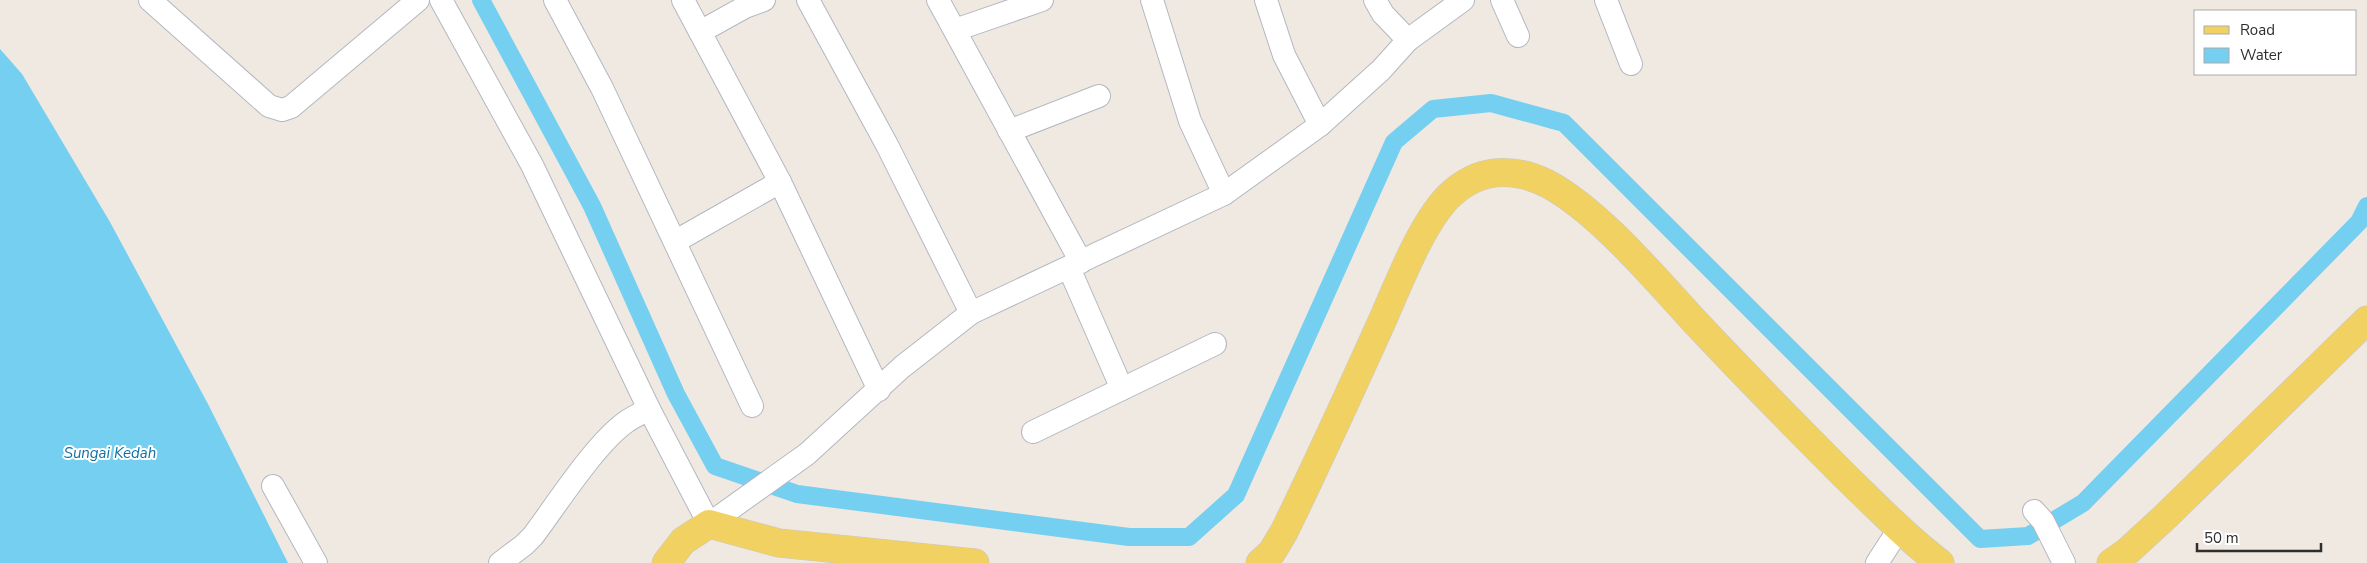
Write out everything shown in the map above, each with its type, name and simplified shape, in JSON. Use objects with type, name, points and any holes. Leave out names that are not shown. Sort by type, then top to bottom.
[{"type":"main road","points":[[1260,563],[1272,552],[1285,530],[1398,285],[1436,214],[1448,198],[1460,187],[1486,173],[1496,172],[1522,175],[1549,185],[1601,224],[1646,268],[1763,395],[1899,528],[1940,563]]},
{"type":"main road","points":[[2111,563],[2128,551],[2167,514],[2367,320]]},
{"type":"main road","points":[[666,563],[683,541],[717,518],[779,543],[893,559],[975,563]]},
{"type":"street","points":[[150,0],[269,106],[282,110],[291,107],[418,0]]},
{"type":"street","points":[[441,0],[532,165],[649,409],[717,518],[807,454],[902,368],[971,313],[1005,295],[1075,265],[1224,194],[1320,125],[1381,70],[1408,40],[1463,0]]},
{"type":"street","points":[[555,0],[602,88],[676,241],[752,406]]},
{"type":"street","points":[[683,0],[780,182],[879,390]]},
{"type":"street","points":[[700,32],[745,7],[764,0]]},
{"type":"street","points":[[808,0],[887,144],[971,313]]},
{"type":"street","points":[[938,0],[1009,131],[1075,265],[1122,389]]},
{"type":"street","points":[[954,30],[1042,0]]},
{"type":"street","points":[[1152,0],[1190,121],[1224,194]]},
{"type":"street","points":[[1266,0],[1284,55],[1320,125]]},
{"type":"street","points":[[1375,0],[1383,14],[1408,40]]},
{"type":"street","points":[[1502,0],[1518,36]]},
{"type":"street","points":[[1606,0],[1631,64]]},
{"type":"street","points":[[1009,131],[1099,96]]},
{"type":"street","points":[[676,241],[780,182]]},
{"type":"street","points":[[1033,432],[1215,344]]},
{"type":"street","points":[[500,563],[533,536],[583,469],[614,432],[649,409]]},
{"type":"street","points":[[273,486],[316,563]]},
{"type":"street","points":[[2043,524],[2064,563]]},
{"type":"street","points":[[1877,563],[1899,528]]},
{"type":"water","name":"Sungai Kedah","points":[[0,49],[22,74],[110,222],[208,404],[288,563],[0,563]]},
{"type":"waterway","points":[[481,0],[592,206],[676,394],[715,466],[797,494],[1129,537],[1189,537],[1236,495],[1394,142],[1433,109],[1491,103],[1564,123],[1980,539],[2028,536],[2083,503],[2359,222],[2367,206]]}]
